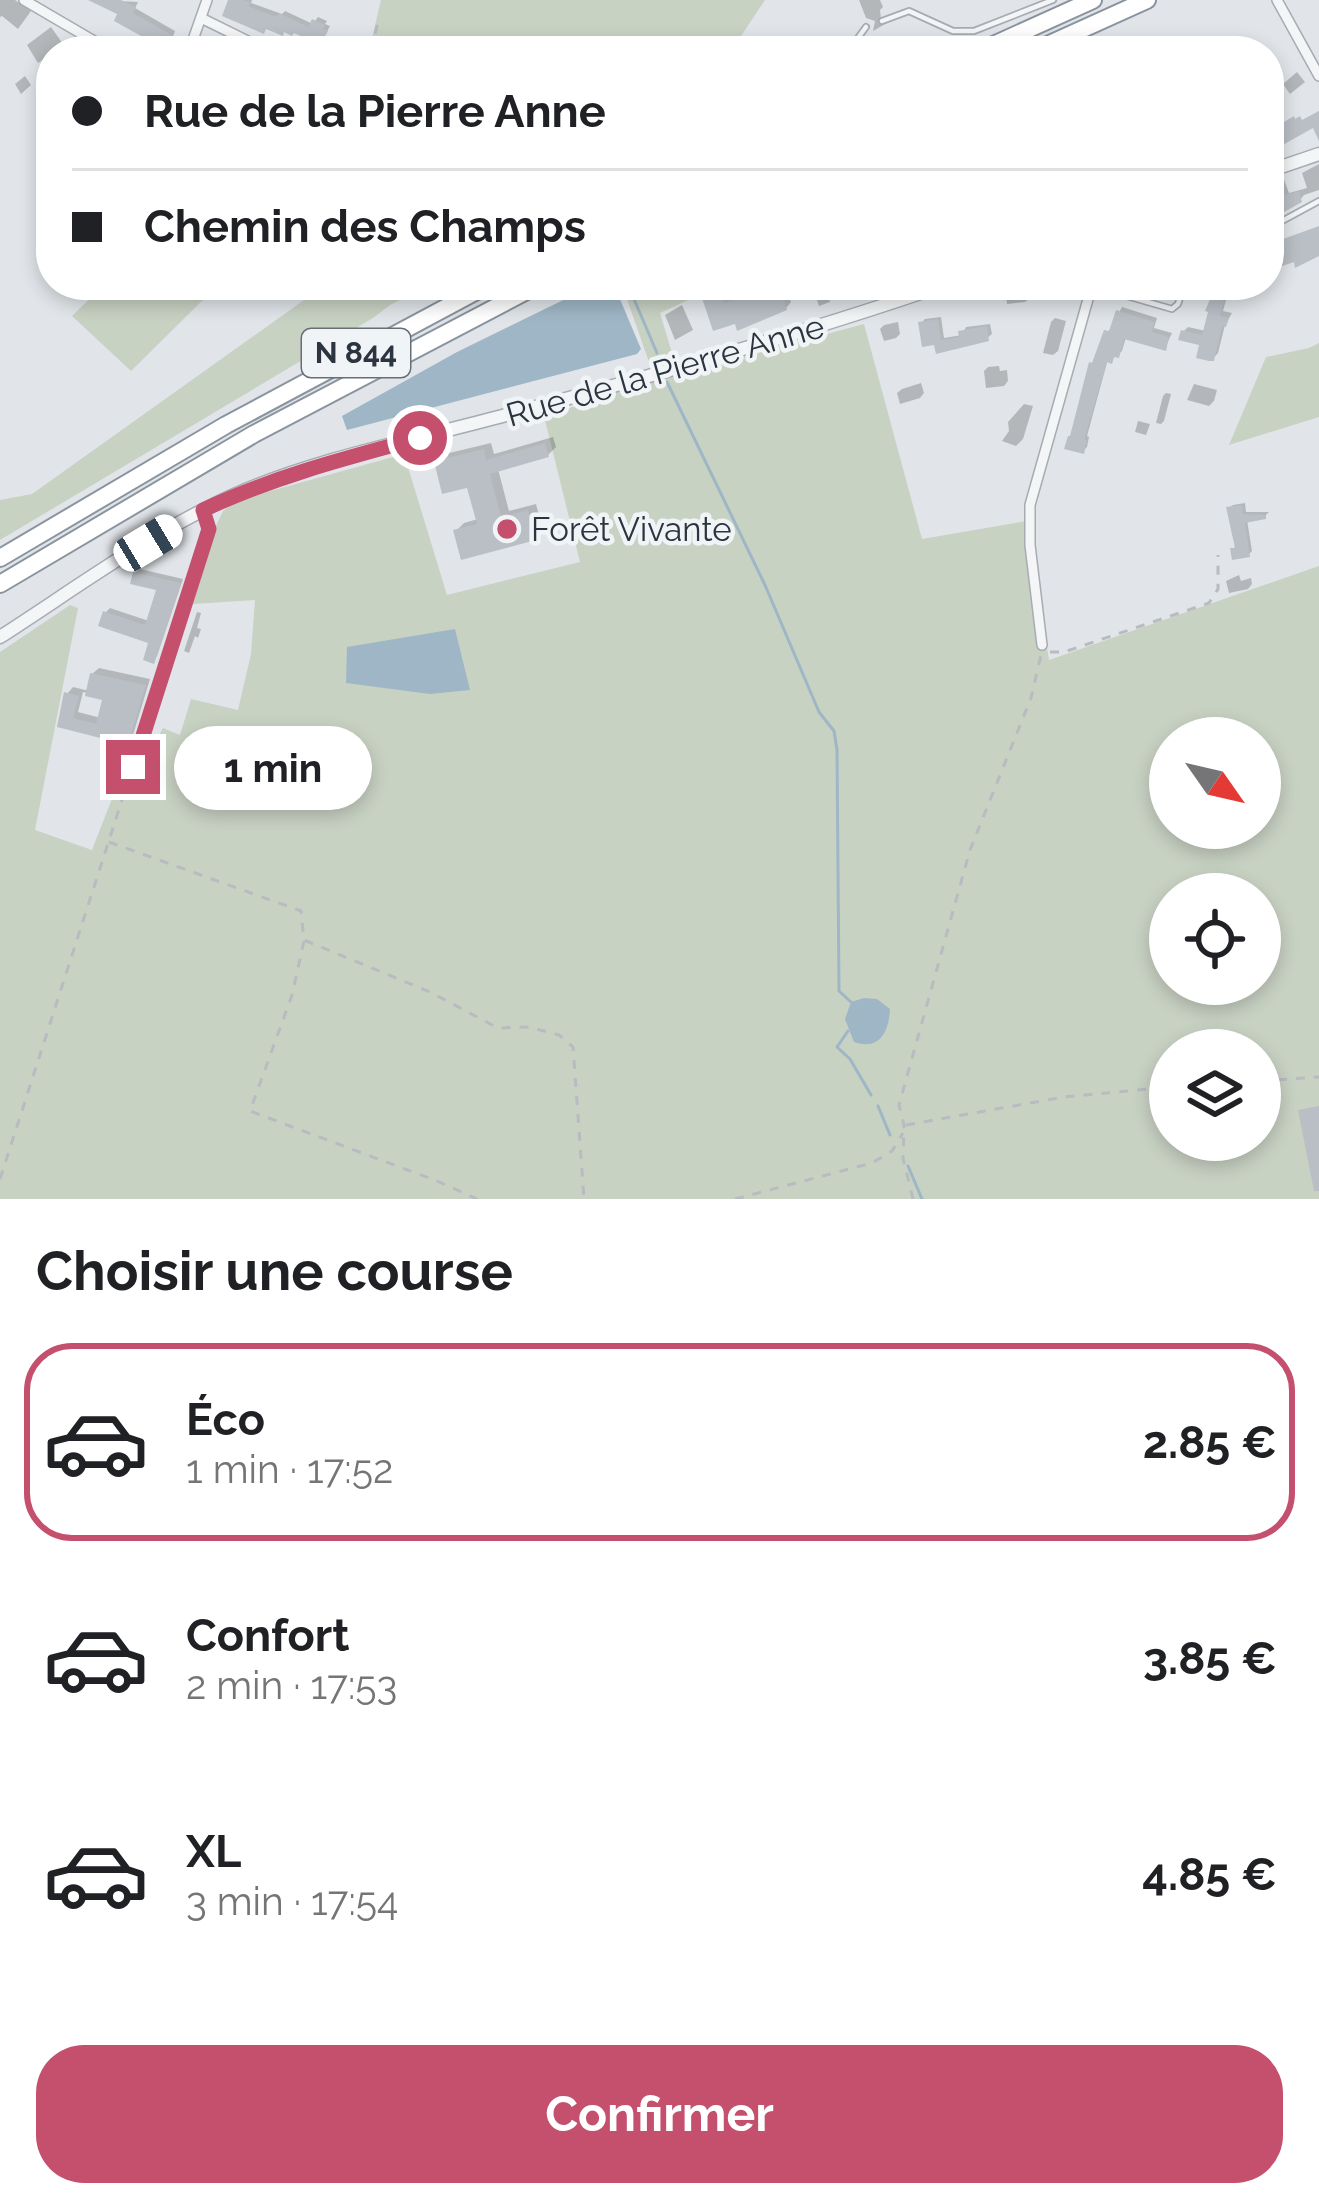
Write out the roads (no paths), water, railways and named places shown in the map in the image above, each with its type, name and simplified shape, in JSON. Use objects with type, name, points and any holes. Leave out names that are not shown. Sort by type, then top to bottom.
[{"type":"highway","points":[[1013,36],[1093,0]]},
{"type":"highway","points":[[1068,36],[1148,0]]},
{"type":"highway","name":"N 844","points":[[0,558],[258,407],[460,300]]},
{"type":"highway","name":"N 844","points":[[0,584],[238,443],[510,300]]},
{"type":"street","points":[[24,0],[85,36]]},
{"type":"street","points":[[194,36],[207,0]]},
{"type":"street","points":[[1277,0],[1319,76]]},
{"type":"street","points":[[200,18],[237,36]]},
{"type":"street","points":[[1284,166],[1319,154]]},
{"type":"street","name":"Rue de la Pierre Anne","points":[[0,637],[203,510],[257,486],[682,368],[900,300]]},
{"type":"street","points":[[1042,645],[1030,506],[1088,300]]},
{"type":"street","points":[[133,767],[209,529],[203,510]]},
{"type":"lane","points":[[882,21],[909,11],[953,31],[974,31],[1053,0]]},
{"type":"lane","points":[[859,36],[866,27]]},
{"type":"lane","points":[[1284,220],[1319,201]]},
{"type":"lane","points":[[1142,300],[1172,309],[1179,300]]},
{"type":"water","points":[[563,300],[620,300],[641,349],[637,354],[347,430],[342,416]]},
{"type":"water","points":[[455,629],[470,690],[430,694],[346,683],[347,647]]},
{"type":"water","points":[[877,999],[890,1009],[885,1031],[870,1044],[854,1042],[845,1019],[851,1002]]},
{"type":"waterway","points":[[634,300],[657,353]]},
{"type":"waterway","points":[[667,382],[765,585],[819,712],[834,731],[839,991],[851,1002]]},
{"type":"waterway","points":[[848,1031],[837,1047],[850,1059],[871,1095]]},
{"type":"waterway","points":[[878,1106],[890,1135]]},
{"type":"waterway","points":[[908,1166],[922,1199]]},
{"type":"place","name":"Forêt Vivante","points":[[507,529]]}]
